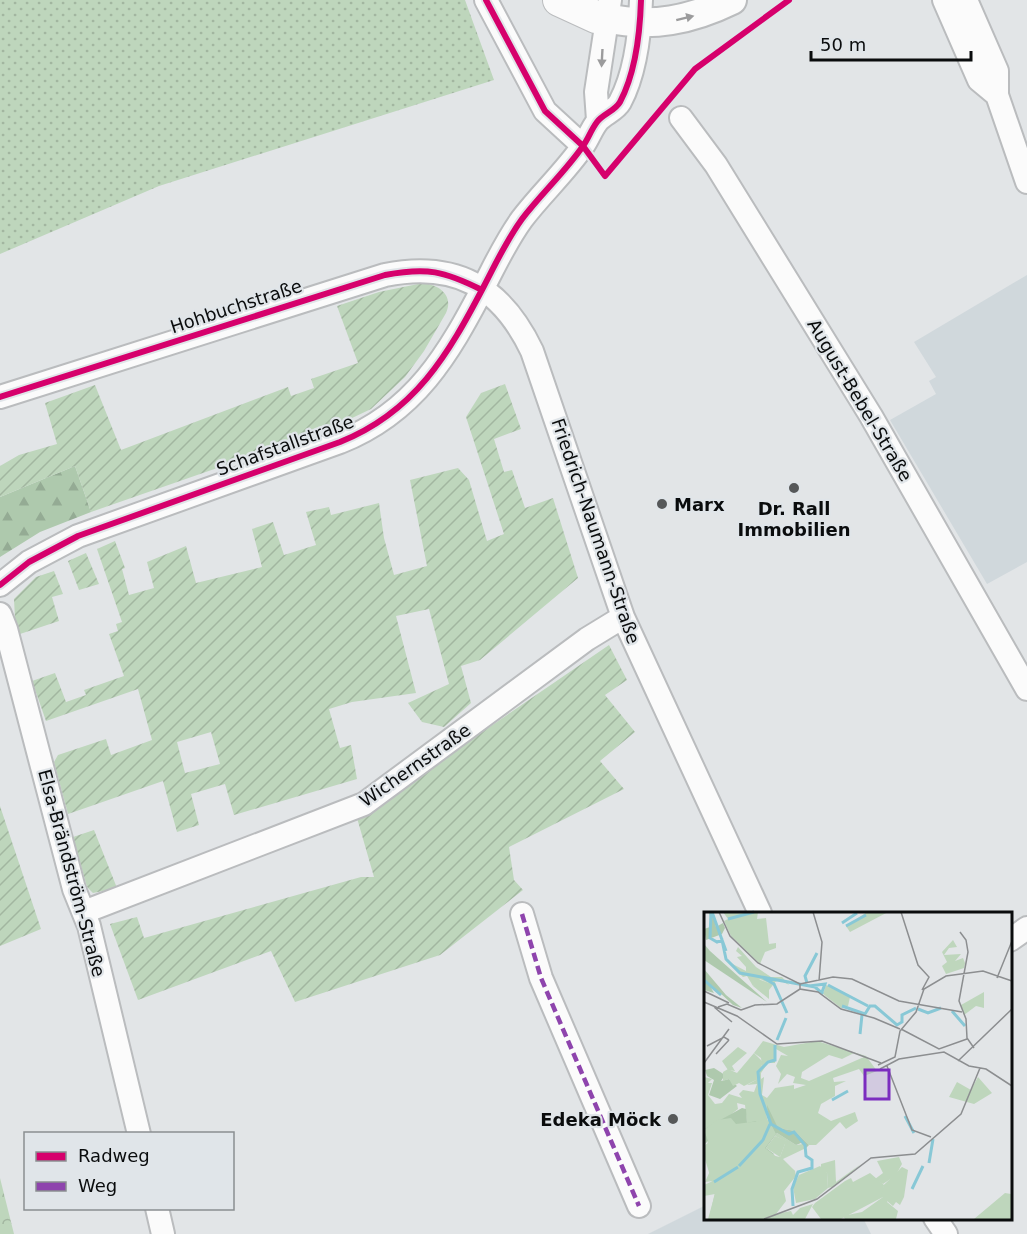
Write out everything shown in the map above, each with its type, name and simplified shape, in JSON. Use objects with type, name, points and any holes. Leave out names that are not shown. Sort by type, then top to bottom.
[{"type":"highway","points":[[559,0],[583,12],[608,9]]},
{"type":"main road","points":[[608,9],[640,11],[669,22],[686,18],[732,0]]},
{"type":"street","points":[[486,0],[545,111],[583,146]]},
{"type":"street","points":[[944,0],[979,80],[997,95]]},
{"type":"street","points":[[966,0],[997,71],[997,95],[1027,182]]},
{"type":"street","points":[[598,120],[595,102],[608,9]]},
{"type":"street","name":"Schafstallstraße","points":[[0,585],[29,562],[78,536],[325,448],[371,428],[397,411],[429,378],[482,290],[511,235],[583,146],[598,120],[619,103],[632,70],[640,11]]},
{"type":"street","name":"August-Bebel-Straße","points":[[681,118],[716,165],[871,416],[1027,689]]},
{"type":"street","name":"Hohbuchstraße","points":[[0,397],[385,275],[406,271],[435,270],[482,290]]},
{"type":"street","name":"Friedrich-Naumann-Straße","points":[[482,290],[514,317],[532,351],[623,616],[760,912]]},
{"type":"street","name":"Elsa-Brändström-Straße","points":[[0,614],[12,649],[74,889],[84,912],[139,1132]]},
{"type":"street","name":"Wichernstraße","points":[[84,912],[364,804],[587,639],[623,616]]},
{"type":"street","points":[[522,914],[541,978],[639,1206]]},
{"type":"street","points":[[1012,939],[1027,928]]},
{"type":"street","points":[[157,1210],[163,1234]]},
{"type":"street","points":[[936,1219],[946,1234]]},
{"type":"shaded area","points":[[1027,275],[1027,562],[987,584],[890,420],[936,394],[929,381],[936,377],[914,342]]},
{"type":"shaded area","points":[[704,1206],[704,1219],[864,1219],[871,1234],[648,1234]]},
{"type":"green space","points":[[0,0],[465,0],[494,80],[159,186],[0,254]]},
{"type":"green space","points":[[423,283],[444,292],[448,301],[446,313],[424,351],[405,377],[371,409],[329,429],[91,512],[75,466],[0,497],[0,466],[19,455],[57,444],[45,403],[95,385],[121,450],[288,387],[291,396],[314,388],[311,379],[358,363],[337,306],[379,292]]},
{"type":"green space","points":[[505,384],[521,429],[494,439],[504,472],[512,470],[525,508],[553,498],[578,578],[480,660],[461,666],[471,703],[444,727],[422,722],[408,703],[449,684],[429,609],[396,616],[416,693],[352,702],[329,709],[340,748],[351,745],[357,779],[234,815],[225,784],[191,794],[199,825],[177,832],[163,781],[68,814],[54,762],[58,755],[106,739],[111,755],[152,740],[138,689],[46,721],[32,681],[55,673],[66,702],[86,695],[84,690],[124,676],[109,634],[118,631],[116,624],[122,622],[97,549],[115,541],[125,568],[122,569],[129,595],[154,588],[147,562],[186,546],[196,583],[262,567],[252,529],[273,522],[284,555],[316,545],[306,512],[329,507],[331,515],[379,503],[384,538],[394,575],[427,566],[410,480],[458,468],[469,480],[487,541],[504,534],[466,417],[481,393]],"holes":[[[211,732],[220,764],[185,773],[177,742]]]},
{"type":"green space","points":[[75,466],[91,512],[40,532],[0,557],[0,497]]},
{"type":"green space","points":[[86,553],[99,584],[79,590],[68,561]]},
{"type":"green space","points":[[54,571],[63,594],[52,597],[59,621],[20,634],[15,619],[14,599],[36,577]]},
{"type":"green space","points":[[609,645],[627,680],[605,695],[635,732],[600,761],[624,789],[509,847],[514,880],[523,890],[440,955],[295,1002],[271,951],[138,1000],[110,924],[137,917],[144,938],[361,877],[374,877],[357,818]]},
{"type":"green space","points":[[0,806],[41,929],[0,946]]},
{"type":"green space","points":[[94,830],[117,888],[93,893],[87,887],[73,837]]},
{"type":"green space","points":[[0,1178],[14,1234],[0,1234]]},
{"type":"marked path","points":[[522,914],[541,978],[639,1206]]},
{"type":"cycle path","points":[[486,0],[545,111],[583,146],[605,176],[695,69],[789,0]]},
{"type":"cycle path","points":[[0,585],[29,562],[78,536],[340,442],[366,430],[409,398],[427,379],[457,335],[522,219],[576,156],[597,122],[620,102],[630,78],[636,52],[641,0]]},
{"type":"cycle path","points":[[0,397],[385,275],[413,271],[435,272],[482,290]]},
{"type":"place","name":"Dr. Rall Immobilien","points":[[794,488]]},
{"type":"place","name":"Marx","points":[[662,504]]},
{"type":"place","name":"Edeka Möck","points":[[673,1119]]}]
